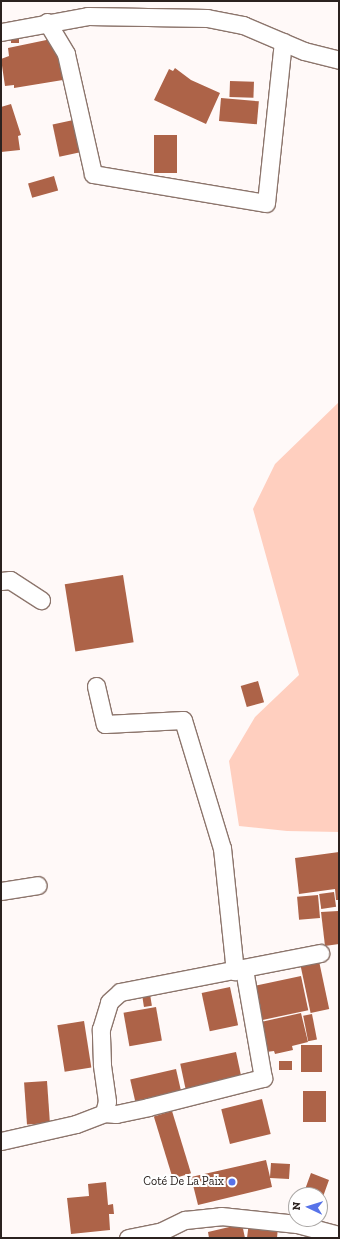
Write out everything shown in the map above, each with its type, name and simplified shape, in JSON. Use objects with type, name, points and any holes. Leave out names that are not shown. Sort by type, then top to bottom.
[{"type":"street","points":[[1,32],[47,22],[88,16],[207,18],[243,25],[284,42],[339,60]]},
{"type":"street","points":[[47,22],[66,54],[93,174],[266,203],[284,42]]},
{"type":"street","points":[[1,581],[10,580],[41,600]]},
{"type":"street","points":[[1,1140],[76,1124],[104,1113],[116,1114],[148,1108],[263,1078],[240,970],[222,848],[183,720],[105,724],[96,686]]},
{"type":"street","points":[[1,890],[38,885]]},
{"type":"street","points":[[104,1113],[107,1101],[102,1064],[101,1029],[109,1002],[120,992],[240,970],[320,952]]},
{"type":"street","points":[[128,1238],[160,1232],[185,1220],[221,1216],[297,1224],[339,1235]]},
{"type":"shaded area","points":[[339,402],[339,832],[287,831],[239,826],[229,761],[255,717],[299,675],[253,509],[275,464]]},
{"type":"building","points":[[11,36],[19,36],[19,43],[11,43]]},
{"type":"building","points":[[56,38],[75,78],[14,88],[14,85],[5,86],[1,59],[9,56],[8,48]]},
{"type":"building","points":[[175,68],[191,80],[220,93],[206,124],[154,100],[169,69],[173,71]]},
{"type":"building","points":[[230,81],[254,82],[253,98],[229,97]]},
{"type":"building","points":[[221,98],[259,101],[257,124],[219,121]]},
{"type":"building","points":[[11,104],[21,135],[18,136],[20,150],[1,152],[1,107]]},
{"type":"building","points":[[78,119],[85,151],[59,157],[53,124]]},
{"type":"building","points":[[154,135],[177,135],[177,173],[154,173]]},
{"type":"building","points":[[54,176],[58,190],[32,198],[28,183]]},
{"type":"building","points":[[123,575],[134,642],[75,651],[65,584]]},
{"type":"building","points":[[258,681],[264,702],[247,707],[241,686]]},
{"type":"building","points":[[339,852],[339,900],[336,900],[335,889],[299,894],[295,858]]},
{"type":"building","points":[[334,892],[336,907],[321,909],[319,894]]},
{"type":"building","points":[[318,895],[320,918],[299,920],[297,897]]},
{"type":"building","points":[[338,911],[339,944],[325,946],[321,912]]},
{"type":"building","points":[[319,961],[329,1009],[311,1013],[300,965]]},
{"type":"building","points":[[301,976],[308,1010],[260,1020],[253,986]]},
{"type":"building","points":[[230,987],[238,1025],[210,1031],[202,993]]},
{"type":"building","points":[[150,994],[152,1006],[144,1007],[142,995]]},
{"type":"building","points":[[156,1007],[162,1040],[129,1046],[124,1013]]},
{"type":"building","points":[[301,1013],[308,1042],[292,1046],[293,1050],[275,1054],[274,1051],[266,1052],[261,1022]]},
{"type":"building","points":[[312,1014],[317,1040],[308,1041],[303,1016]]},
{"type":"building","points":[[84,1021],[91,1067],[65,1072],[57,1025]]},
{"type":"building","points":[[301,1045],[322,1045],[322,1072],[301,1072]]},
{"type":"building","points":[[236,1052],[242,1080],[186,1092],[180,1064]]},
{"type":"building","points":[[279,1061],[292,1061],[292,1070],[279,1070]]},
{"type":"building","points":[[176,1069],[181,1090],[135,1101],[130,1080]]},
{"type":"building","points":[[47,1081],[50,1123],[27,1125],[24,1083]]},
{"type":"building","points":[[303,1091],[326,1091],[326,1122],[303,1122]]},
{"type":"building","points":[[262,1099],[271,1134],[230,1144],[221,1109]]},
{"type":"building","points":[[172,1111],[191,1173],[173,1179],[154,1117]]},
{"type":"building","name":"Coté De La Paix","points":[[266,1160],[270,1177],[271,1163],[290,1164],[289,1179],[270,1178],[272,1187],[198,1205],[191,1177]]},
{"type":"building","points":[[311,1173],[329,1180],[326,1187],[306,1187]]},
{"type":"building","points":[[106,1182],[108,1205],[113,1204],[114,1214],[109,1214],[110,1230],[71,1234],[67,1198],[89,1196],[88,1184]]},
{"type":"building","points":[[249,1222],[278,1227],[277,1238],[247,1238]]},
{"type":"building","points":[[242,1224],[245,1238],[209,1238],[208,1232]]},
{"type":"place","name":"Coté De La Paix","points":[[232,1182]]}]
